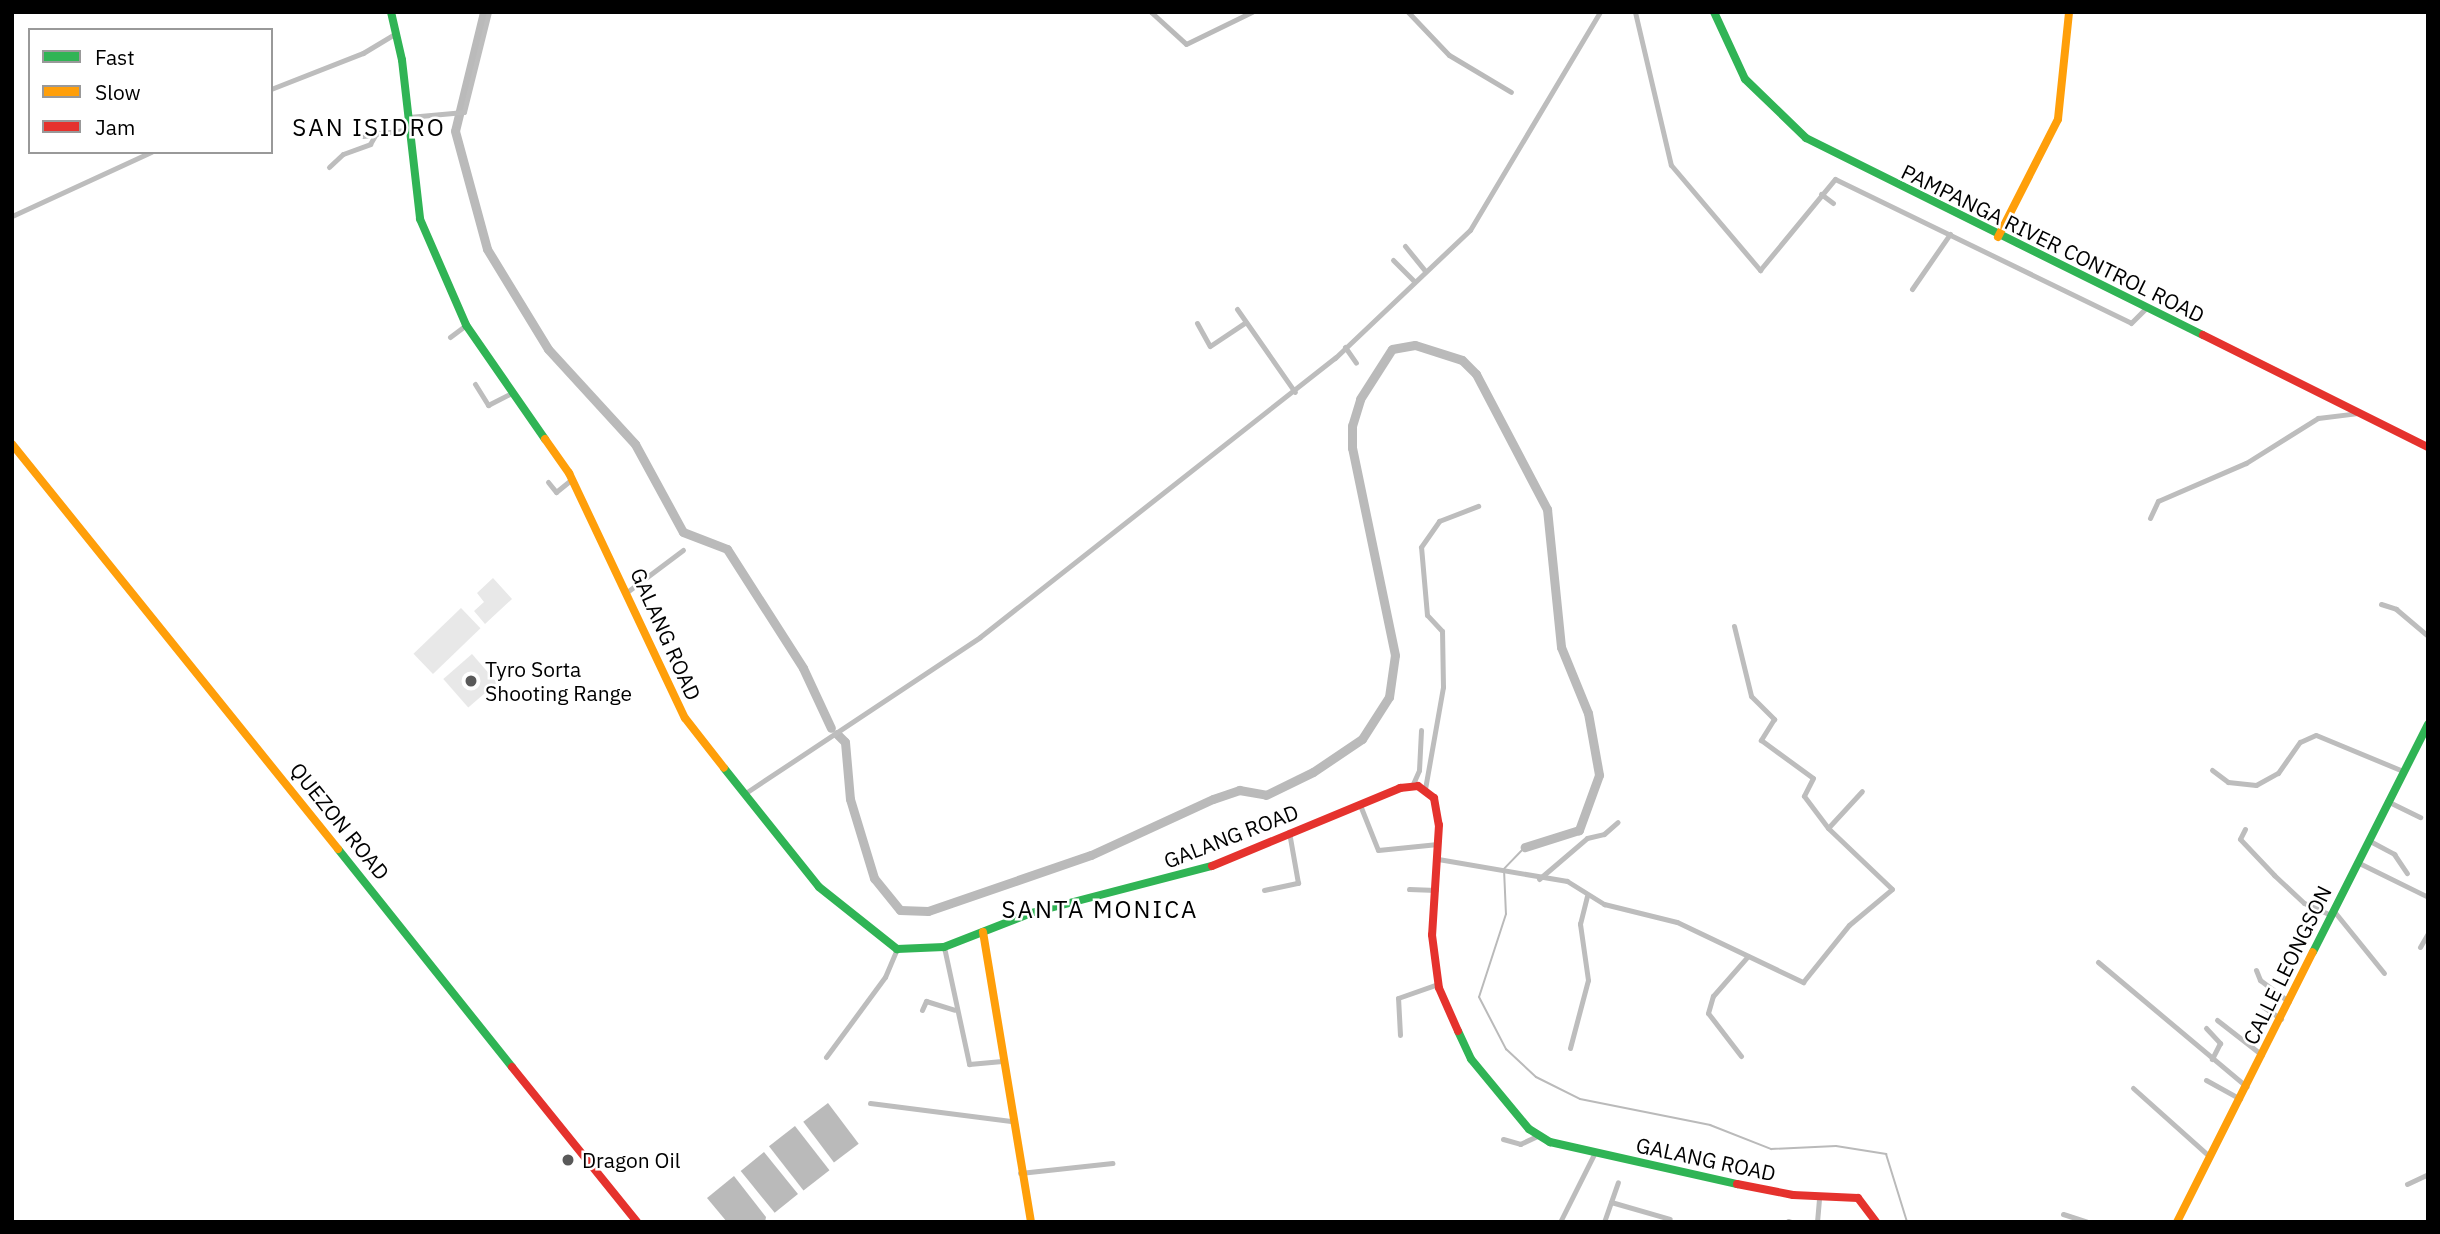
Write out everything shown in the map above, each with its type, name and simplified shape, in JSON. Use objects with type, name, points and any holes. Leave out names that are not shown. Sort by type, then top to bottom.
[{"type":"street","name":"GALANG ROAD","points":[[391,12],[409,117],[419,219],[466,325],[510,394],[572,480],[627,592],[667,687],[744,794],[819,887],[897,949],[944,947],[1031,913],[1223,863],[1289,832],[1412,786]]},
{"type":"street","points":[[409,117],[458,115],[474,84],[489,12]]},
{"type":"street","points":[[744,794],[979,637],[1295,392],[1345,347],[1470,230],[1600,12]]},
{"type":"street","points":[[1635,12],[1662,131],[1685,187],[1760,270],[1835,179],[2131,323],[2145,309]]},
{"type":"street","name":"PAMPANGA RIVER CONTROL ROAD","points":[[1714,12],[1731,58],[1740,71],[1806,138],[1998,237],[2428,447]]},
{"type":"street","points":[[1998,237],[2059,116],[2069,12]]},
{"type":"street","points":[[273,88],[363,52],[396,33]]},
{"type":"street","points":[[363,136],[410,129]]},
{"type":"street","points":[[329,167],[343,154],[370,144],[377,132]]},
{"type":"street","points":[[12,216],[147,154]]},
{"type":"street","points":[[1821,194],[1833,203]]},
{"type":"street","points":[[1912,289],[1950,234]]},
{"type":"street","points":[[1405,246],[1425,271]]},
{"type":"street","points":[[1393,260],[1414,281]]},
{"type":"street","points":[[1237,309],[1295,392]]},
{"type":"street","points":[[1197,323],[1210,346],[1245,322]]},
{"type":"street","points":[[450,337],[466,325]]},
{"type":"street","points":[[1345,347],[1356,363]]},
{"type":"street","points":[[475,384],[488,405],[510,394]]},
{"type":"street","points":[[2150,518],[2158,501],[2246,463],[2318,418],[2356,414]]},
{"type":"street","name":"QUEZON ROAD","points":[[12,444],[638,1222]]},
{"type":"street","points":[[548,482],[556,492],[572,480]]},
{"type":"street","points":[[1478,506],[1440,521],[1421,547],[1427,615],[1441,631],[1443,675],[1425,789],[1436,807],[1438,859],[1432,935],[1438,984],[1471,1059],[1536,1136],[1520,1144],[1503,1139]]},
{"type":"street","points":[[627,592],[683,550]]},
{"type":"street","points":[[2381,604],[2396,609],[2428,636]]},
{"type":"street","points":[[1438,859],[1510,874],[1567,881],[1587,896],[1616,909],[1677,922],[1803,982],[1849,925],[1890,892],[1890,885],[1828,828],[1804,796],[1813,778],[1762,740],[1774,719],[1751,696],[1734,626]]},
{"type":"street","name":"CALLE LEONGSON","points":[[2177,1222],[2207,1155],[2247,1087],[2368,839],[2428,724]]},
{"type":"street","points":[[1421,730],[1419,770],[1412,786],[1425,789]]},
{"type":"street","points":[[2212,770],[2228,782],[2256,785],[2278,773],[2300,742],[2316,736],[2403,771]]},
{"type":"street","points":[[1828,828],[1862,791]]},
{"type":"street","points":[[2387,802],[2420,817]]},
{"type":"street","points":[[1360,805],[1378,850],[1438,844]]},
{"type":"street","points":[[1539,878],[1587,838],[1604,834],[1618,822]]},
{"type":"street","points":[[2245,829],[2241,839],[2274,875],[2304,903],[2332,912],[2384,973]]},
{"type":"street","points":[[1264,890],[1298,883],[1289,832]]},
{"type":"street","points":[[2368,839],[2394,854],[2407,873]]},
{"type":"street","points":[[2357,862],[2428,897]]},
{"type":"street","points":[[1409,889],[1436,891]]},
{"type":"street","points":[[1570,1048],[1588,980],[1580,924],[1587,896]]},
{"type":"street","points":[[983,932],[1008,1061],[1011,1121],[1031,1222]]},
{"type":"street","points":[[2420,947],[2428,933]]},
{"type":"street","points":[[944,947],[955,1010],[969,1064],[1008,1061]]},
{"type":"street","points":[[826,1057],[885,977],[897,949]]},
{"type":"street","points":[[1741,1056],[1708,1013],[1713,996],[1748,956]]},
{"type":"street","points":[[2098,962],[2247,1087]]},
{"type":"street","points":[[2256,970],[2265,985],[2289,1002]]},
{"type":"street","points":[[1400,1035],[1398,998],[1438,984]]},
{"type":"street","points":[[922,1010],[926,1001],[955,1010]]},
{"type":"street","points":[[2262,1006],[2281,1019]]},
{"type":"street","points":[[2217,1020],[2262,1055]]},
{"type":"street","points":[[2206,1028],[2220,1043],[2212,1059]]},
{"type":"street","points":[[2206,1080],[2240,1099]]},
{"type":"street","points":[[2133,1088],[2207,1155]]},
{"type":"street","points":[[870,1102],[1011,1121]]},
{"type":"street","name":"GALANG ROAD","points":[[1536,1136],[1594,1154],[1819,1198],[1858,1198],[1876,1222]]},
{"type":"street","points":[[1560,1222],[1594,1154]]},
{"type":"street","points":[[1020,1173],[1112,1163]]},
{"type":"street","points":[[2407,1184],[2428,1174]]},
{"type":"street","points":[[1604,1222],[1618,1182]]},
{"type":"street","points":[[1817,1222],[1819,1198]]},
{"type":"street","points":[[1611,1202],[1670,1219]]},
{"type":"street","points":[[2063,1214],[2087,1222]]},
{"type":"shaded area","points":[[493,578],[512,599],[485,624],[474,611],[484,602],[477,593]]},
{"type":"shaded area","points":[[461,608],[480,628],[433,674],[414,654]]},
{"type":"shaded area","name":"Tyro Sorta Shooting Range","points":[[472,654],[497,683],[468,708],[443,679]]},
{"type":"shaded area","points":[[828,1103],[859,1144],[834,1162],[803,1122]]},
{"type":"shaded area","points":[[795,1126],[829,1170],[803,1190],[769,1146]]},
{"type":"shaded area","points":[[764,1152],[798,1194],[775,1213],[741,1171]]},
{"type":"shaded area","points":[[734,1176],[766,1217],[765,1222],[727,1222],[707,1198]]},
{"type":"waterway","points":[[484,12],[455,131],[487,249],[548,349],[635,444],[683,532],[727,549],[803,668],[831,728]]},
{"type":"waterway","points":[[1151,12],[1186,44],[1252,12]]},
{"type":"waterway","points":[[1408,12],[1449,55],[1511,92]]},
{"type":"waterway","points":[[837,734],[845,742],[850,799],[874,878],[900,910],[928,911],[1091,855],[1213,799],[1239,790],[1266,795],[1313,772],[1362,739],[1389,697],[1395,655],[1352,448],[1352,426],[1360,399],[1392,349],[1415,345],[1462,360],[1476,374],[1547,509],[1561,647],[1588,713],[1599,775],[1579,830],[1525,847]]},
{"type":"waterway","points":[[1525,847],[1504,869],[1506,914],[1479,997],[1506,1049],[1536,1077],[1580,1099],[1710,1125],[1771,1149],[1836,1146],[1886,1154],[1907,1222]]},
{"type":"traffic: fast","points":[[391,12],[402,60],[420,219],[466,325],[545,439]]},
{"type":"traffic: fast","points":[[1714,12],[1745,79],[1806,138],[2203,335]]},
{"type":"traffic: fast","points":[[2313,952],[2428,724]]},
{"type":"traffic: fast","points":[[724,768],[819,887],[897,949],[944,947],[1031,913],[1212,866]]},
{"type":"traffic: fast","points":[[338,849],[512,1067]]},
{"type":"traffic: fast","points":[[1458,1031],[1471,1059],[1529,1129],[1550,1142],[1737,1184]]},
{"type":"traffic: slow","points":[[1998,237],[2058,119],[2069,12]]},
{"type":"traffic: slow","points":[[545,439],[569,473],[685,718],[724,768]]},
{"type":"traffic: slow","points":[[12,444],[338,849]]},
{"type":"traffic: slow","points":[[983,932],[1031,1222]]},
{"type":"traffic: slow","points":[[2177,1222],[2313,952]]},
{"type":"traffic: jam","points":[[2203,335],[2428,447]]},
{"type":"traffic: jam","points":[[1212,866],[1400,788],[1418,786],[1434,798],[1439,825],[1432,935],[1439,988],[1458,1031]]},
{"type":"traffic: jam","points":[[512,1067],[637,1222]]},
{"type":"traffic: jam","points":[[1737,1184],[1793,1195],[1858,1198],[1876,1222]]},
{"type":"place","name":"Tyro Sorta Shooting Range","points":[[471,681]]},
{"type":"place","name":"Dragon Oil","points":[[568,1160]]},
{"type":"district","name":"SAN ISIDRO","points":[[369,128]]},
{"type":"district","name":"SANTA MONICA","points":[[1100,910]]}]
